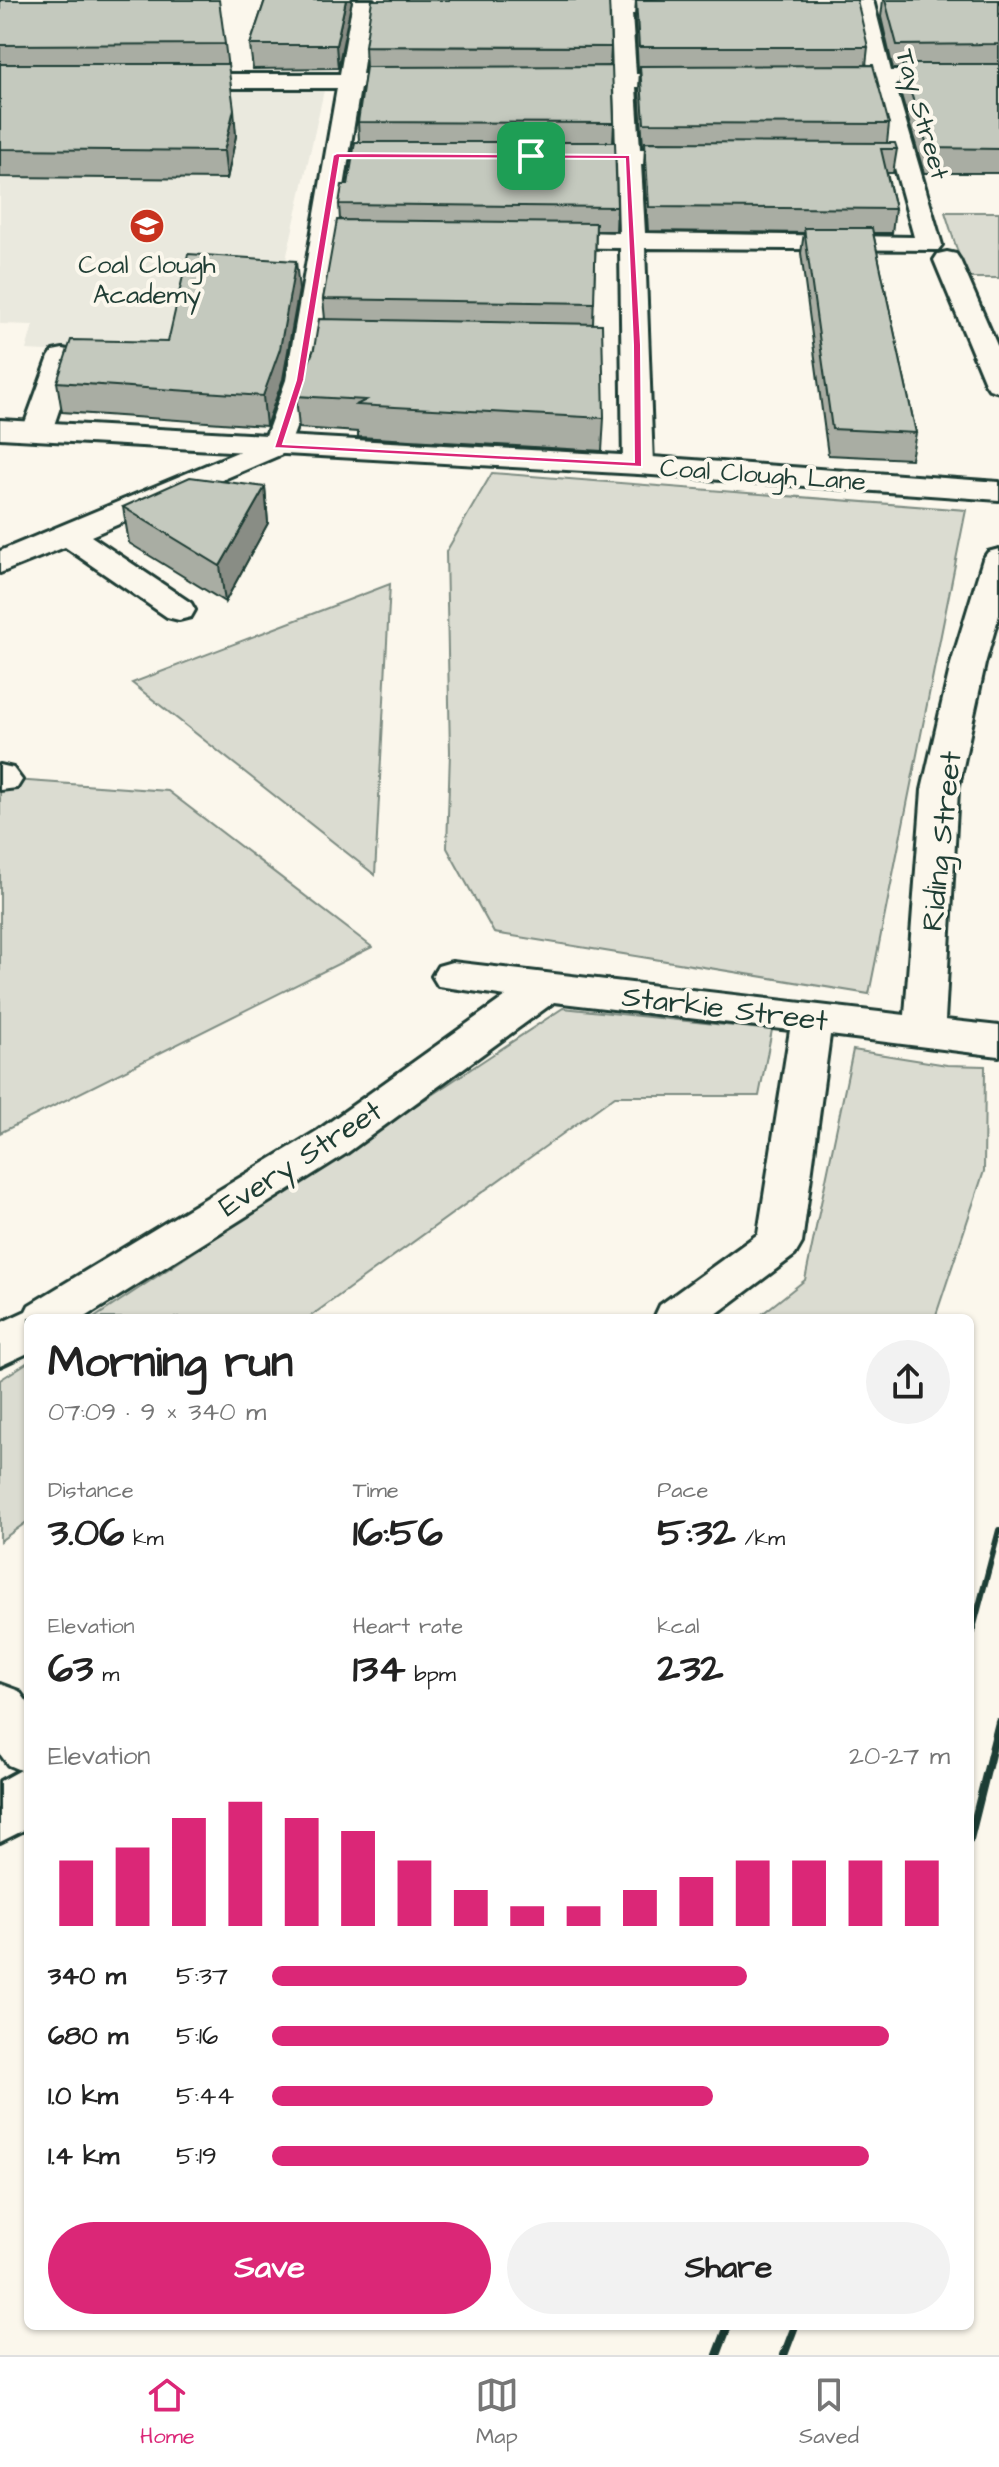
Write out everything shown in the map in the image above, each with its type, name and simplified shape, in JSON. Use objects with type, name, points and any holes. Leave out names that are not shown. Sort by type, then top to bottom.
[{"type":"street","points":[[0,563],[277,446],[300,380],[350,81],[367,4]]},
{"type":"street","points":[[530,7],[621,4],[713,8]]},
{"type":"street","points":[[621,4],[637,345],[638,465]]},
{"type":"street","name":"Tay Street","points":[[864,6],[881,76],[938,252]]},
{"type":"street","points":[[785,78],[999,78]]},
{"type":"street","points":[[533,81],[721,79]]},
{"type":"street","points":[[143,81],[441,81]]},
{"type":"street","points":[[337,155],[368,156]]},
{"type":"street","points":[[536,156],[720,157]]},
{"type":"street","points":[[875,157],[906,157]]},
{"type":"street","points":[[323,238],[416,239]]},
{"type":"street","points":[[509,239],[632,240],[938,252],[999,383]]},
{"type":"street","points":[[306,340],[336,341]]},
{"type":"street","points":[[606,345],[637,345]]},
{"type":"street","points":[[37,431],[63,357]]},
{"type":"street","name":"Coal Clough Lane","points":[[0,429],[638,465],[999,491]]},
{"type":"street","points":[[65,533],[179,610]]},
{"type":"street","name":"Riding Street","points":[[924,1032],[940,790],[968,664],[999,559]]},
{"type":"street","name":"Starkie Street","points":[[452,976],[982,1039]]},
{"type":"street","name":"Every Street","points":[[52,1314],[332,1142],[547,987]]},
{"type":"street","points":[[682,1314],[779,1243],[812,1018]]},
{"type":"street","points":[[0,1347],[24,1332]]},
{"type":"street","points":[[0,1709],[24,1742]]},
{"type":"street","points":[[0,1815],[24,1797]]},
{"type":"shaded area","name":"Coal Clough Academy","points":[[0,85],[325,86],[263,362],[26,350],[33,325],[0,324]]},
{"type":"shaded area","points":[[945,212],[999,212],[999,278],[966,278]]},
{"type":"shaded area","points":[[492,473],[966,510],[869,994],[494,933],[447,848],[450,752],[446,552]]},
{"type":"shaded area","points":[[390,584],[375,875],[132,683]]},
{"type":"shaded area","points":[[0,779],[168,791],[372,947],[0,1133]]},
{"type":"shaded area","points":[[563,1008],[772,1030],[759,1096],[615,1096],[314,1314],[100,1314]]},
{"type":"shaded area","points":[[853,1050],[947,1065],[985,1066],[984,1171],[936,1314],[762,1314],[805,1280]]},
{"type":"shaded area","points":[[24,1365],[24,1524],[0,1541],[0,1380]]},
{"type":"building","points":[[0,0],[219,0],[225,44],[0,45]]},
{"type":"building","points":[[265,0],[346,0],[336,45],[250,45]]},
{"type":"building","points":[[372,0],[609,0],[611,47],[365,46]]},
{"type":"building","points":[[636,0],[857,0],[868,47],[639,47]]},
{"type":"building","points":[[885,0],[999,0],[999,44],[897,45]]},
{"type":"building","points":[[0,64],[228,64],[234,109],[224,151],[0,149]]},
{"type":"building","points":[[902,64],[999,64],[999,149],[928,148]]},
{"type":"building","points":[[873,65],[889,124],[644,123],[640,66]]},
{"type":"building","points":[[612,66],[614,123],[358,122],[366,67]]},
{"type":"building","points":[[355,142],[615,142],[617,207],[339,204],[342,185],[348,185]]},
{"type":"building","points":[[645,142],[895,143],[897,149],[881,149],[895,209],[649,207]]},
{"type":"building","points":[[337,220],[596,223],[594,303],[323,299]]},
{"type":"building","points":[[804,228],[872,228],[916,433],[832,429]]},
{"type":"building","points":[[188,254],[296,261],[280,349],[263,396],[57,382],[71,340],[168,342]]},
{"type":"building","points":[[319,319],[602,324],[604,418],[356,405],[366,400],[296,396],[314,349]]},
{"type":"building","points":[[190,477],[265,487],[220,566],[123,507]]},
{"type":"railway","points":[[974,1625],[999,1530]]},
{"type":"railway","points":[[974,1823],[999,1722]]},
{"type":"railway","points":[[717,2355],[726,2330]]},
{"type":"railway","points":[[784,2355],[793,2330]]},
{"type":"place","name":"Coal Clough Academy","points":[[147,226]]},
{"type":"route","points":[[337,155],[531,156],[628,156],[637,345],[638,465],[277,446],[300,380],[337,155]]}]
